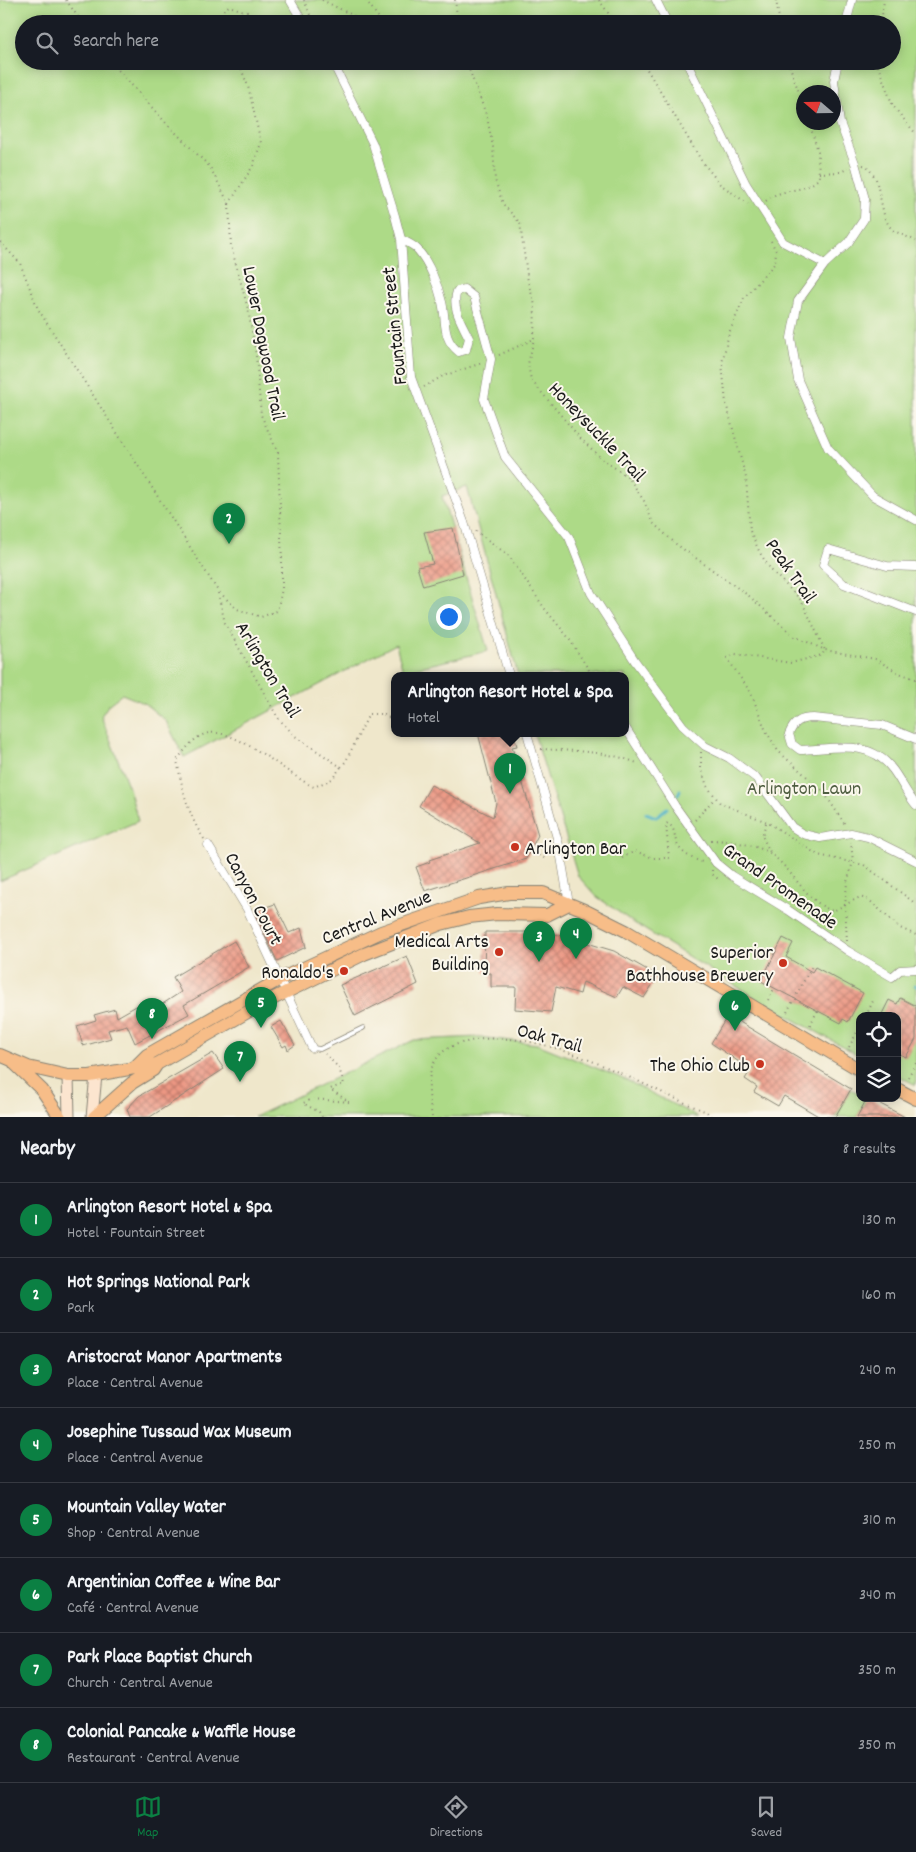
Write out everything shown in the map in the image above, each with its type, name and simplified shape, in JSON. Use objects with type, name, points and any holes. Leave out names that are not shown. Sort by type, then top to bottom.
[{"type":"main road","name":"Central Avenue","points":[[134,1068],[147,1055],[280,979],[381,932],[478,898],[509,893],[543,893],[626,931],[856,1068]]},
{"type":"main road","name":"Central Avenue","points":[[0,1055],[54,1074],[68,1076],[96,1075],[157,1064],[286,992],[364,954],[441,924],[469,917],[497,914],[547,915],[569,904]]},
{"type":"main road","points":[[12,1060],[67,1116]]},
{"type":"main road","points":[[93,1117],[121,1092],[153,1070],[157,1064]]},
{"type":"main road","points":[[901,1091],[916,1099]]},
{"type":"street","points":[[290,0],[299,15]]},
{"type":"street","points":[[656,0],[664,15]]},
{"type":"street","points":[[848,15],[852,0]]},
{"type":"street","name":"Fountain Street","points":[[336,70],[373,144],[401,239],[411,377],[464,522],[509,672]]},
{"type":"street","points":[[690,70],[746,184],[783,242],[825,264]]},
{"type":"street","points":[[836,70],[834,81],[840,123],[855,163],[865,199],[864,219],[848,244],[825,264],[798,301],[792,338],[798,380],[828,448],[874,496],[916,520]]},
{"type":"street","points":[[401,239],[417,249],[430,270],[442,303],[444,330],[451,346],[459,352],[466,350],[469,338],[456,312],[454,300],[457,291],[464,289],[474,297],[491,359],[484,399],[505,457],[569,537],[591,593],[635,661],[684,726],[705,746],[729,758],[756,778],[792,827],[803,834],[820,838],[850,833],[884,843],[916,861]]},
{"type":"street","points":[[916,567],[886,566],[828,549],[823,565],[844,584],[916,612]]},
{"type":"street","points":[[916,739],[882,724],[812,718],[801,718],[792,725],[789,734],[792,744],[800,750],[848,746],[864,749],[879,756],[892,769],[916,805]]},
{"type":"street","name":"Grand Promenade","points":[[629,732],[701,846],[716,863],[732,876],[788,910],[848,951],[892,977],[904,969],[916,969]]},
{"type":"street","points":[[528,737],[559,845],[569,904]]},
{"type":"street","name":"Canyon Court","points":[[208,845],[247,909],[286,992],[316,1048]]},
{"type":"street","points":[[93,1117],[96,1075]]},
{"type":"street","points":[[67,1116],[68,1076]]},
{"type":"lane","points":[[316,1048],[363,1028]]},
{"type":"path","points":[[66,0],[77,15]]},
{"type":"path","points":[[322,0],[352,15]]},
{"type":"path","points":[[366,0],[377,15]]},
{"type":"path","points":[[455,0],[457,15]]},
{"type":"path","points":[[599,0],[610,15]]},
{"type":"path","points":[[776,0],[778,15]]},
{"type":"path","points":[[882,15],[884,0]]},
{"type":"path","points":[[224,15],[222,10],[229,6],[247,12],[250,15]]},
{"type":"path","name":"Lower Dogwood Trail","points":[[0,242],[20,263],[38,309],[218,591],[237,609],[261,617],[277,611],[282,589],[281,493],[278,453],[260,414],[254,346],[248,309],[230,246],[229,204],[210,167],[166,123],[118,70]]},
{"type":"path","points":[[229,204],[253,166],[261,143],[248,86],[242,70]]},
{"type":"path","name":"Honeysuckle Trail","points":[[469,70],[487,117],[493,147],[495,180],[503,204],[520,223],[528,282],[535,305],[534,339],[528,364],[531,380],[581,439],[601,458],[629,478],[644,502],[653,523],[676,544],[749,596],[794,636],[825,650],[874,660],[899,674],[916,679]]},
{"type":"path","points":[[647,70],[701,160],[720,184],[746,204],[764,211],[767,200],[776,194],[813,185],[818,178],[818,151],[811,130]]},
{"type":"path","points":[[791,70],[796,85]]},
{"type":"path","points":[[879,70],[893,106],[916,134]]},
{"type":"path","name":"Peak Trail","points":[[768,235],[776,251],[775,263],[744,298],[729,333],[722,364],[726,403],[746,478],[750,531],[771,570],[801,600],[825,650]]},
{"type":"path","points":[[415,392],[443,376],[472,368],[534,339]]},
{"type":"path","points":[[464,522],[508,556],[545,609],[568,637],[590,672]]},
{"type":"path","name":"Arlington Trail","points":[[218,591],[225,623],[278,718],[295,736],[340,767]]},
{"type":"path","points":[[825,650],[822,656],[790,663],[735,654],[727,658],[751,693],[766,731],[778,751],[823,791],[850,833],[853,862],[845,906],[848,951]]},
{"type":"path","points":[[208,845],[193,823],[182,787],[177,760],[187,747],[205,734],[217,734],[241,741],[266,755],[299,780],[314,787],[332,779],[355,745],[368,714],[383,714],[391,719]]},
{"type":"path","points":[[705,746],[700,754],[701,768],[707,786],[715,798],[728,808],[767,822],[818,855],[864,865],[916,904]]},
{"type":"path","points":[[531,749],[590,753],[628,759],[653,769]]},
{"type":"path","points":[[688,826],[702,814],[715,798]]},
{"type":"path","points":[[767,822],[762,836],[770,852],[820,906],[833,912],[860,897],[869,900],[900,928],[916,935]]},
{"type":"path","points":[[622,858],[635,851],[653,858],[669,858],[666,837],[666,824],[668,823],[674,828],[676,840],[681,851],[713,866],[716,863]]},
{"type":"path","points":[[701,846],[712,840],[746,845],[770,852]]},
{"type":"path","points":[[530,851],[546,859]]},
{"type":"path","points":[[787,1012],[812,966]]},
{"type":"path","points":[[768,1000],[774,989]]},
{"type":"path","points":[[868,1012],[874,1000]]},
{"type":"path","points":[[810,1025],[818,1010]]},
{"type":"path","points":[[850,1047],[856,1035]]},
{"type":"path","name":"Oak Trail","points":[[432,1117],[428,1084],[436,1058],[451,1045],[486,1037],[531,1042],[564,1051],[707,1112],[711,1117]]},
{"type":"path","points":[[316,1048],[339,1068],[344,1084],[330,1089],[349,1102],[312,1099],[303,1103],[319,1112],[322,1117]]},
{"type":"path","points":[[908,1077],[916,1062]]},
{"type":"green space","name":"Arlington Lawn","points":[[0,0],[916,0],[916,1085],[901,1077],[901,1012],[856,1012],[856,1054],[759,1000],[634,923],[596,896],[578,876],[535,737],[629,737],[629,672],[517,672],[467,487],[442,496],[488,651],[403,671],[396,644],[184,757],[166,721],[144,703],[122,694],[109,704],[101,716],[129,788],[138,821],[0,881]]},
{"type":"green space","points":[[478,1037],[537,1044],[626,1080],[698,1117],[254,1117],[414,1040]]},
{"type":"green space","points":[[851,1089],[856,1092],[856,1102],[865,1102],[857,1117],[835,1117]]},
{"type":"building","points":[[453,528],[463,574],[423,586],[417,567],[433,564],[424,532]]},
{"type":"building","points":[[479,737],[514,737],[517,746],[512,747],[538,835],[526,859],[425,891],[416,867],[430,862],[429,860],[480,843],[419,806],[431,785],[493,817],[496,803]]},
{"type":"building","points":[[275,904],[289,933],[301,928],[306,947],[277,961],[254,911]]},
{"type":"building","points":[[485,932],[532,932],[553,938],[554,934],[567,937],[614,951],[658,976],[644,998],[623,987],[617,997],[583,982],[580,994],[556,987],[551,1012],[515,1009],[516,987],[491,987],[491,973],[484,973]]},
{"type":"building","points":[[783,938],[793,943],[786,957],[812,972],[815,967],[863,993],[848,1022],[843,1019],[841,1023],[761,981]]},
{"type":"building","points":[[234,941],[249,967],[184,1005],[189,1014],[135,1043],[127,1025],[108,1030],[111,1038],[83,1046],[77,1026],[96,1020],[94,1015],[115,1009],[117,1017],[138,1005],[142,1013],[160,1002],[161,1005],[181,992],[173,977]]},
{"type":"building","points":[[407,956],[418,984],[355,1016],[340,985]]},
{"type":"building","points":[[900,998],[916,1006],[916,1039],[906,1057],[901,1055],[901,1012],[883,1012],[889,1000],[897,1004]]},
{"type":"building","points":[[728,1015],[851,1089],[835,1117],[820,1117],[784,1096],[778,1106],[754,1092],[757,1087],[745,1079],[751,1070],[711,1043]]},
{"type":"building","points":[[281,1021],[295,1045],[288,1050],[286,1045],[283,1047],[271,1027]]},
{"type":"building","points":[[213,1053],[224,1069],[150,1117],[130,1117],[127,1109],[139,1096]]},
{"type":"building","points":[[865,1102],[877,1102],[905,1117],[857,1117]]},
{"type":"waterway","points":[[678,795],[680,790]]},
{"type":"waterway","points":[[646,813],[656,817],[667,808]]},
{"type":"place","name":"Hot Springs National Park","points":[[229,544]]},
{"type":"place","name":"Arlington Resort Hotel & Spa","points":[[510,794]]},
{"type":"place","name":"Arlington Bar","points":[[515,847]]},
{"type":"place","name":"Medical Arts Building","points":[[499,952]]},
{"type":"place","name":"Josephine Tussaud Wax Museum","points":[[576,959]]},
{"type":"place","name":"Aristocrat Manor Apartments","points":[[539,962]]},
{"type":"place","name":"Superior Bathhouse Brewery","points":[[783,963]]},
{"type":"place","name":"Ronaldo's","points":[[344,971]]},
{"type":"place","name":"Mountain Valley Water","points":[[261,1028]]},
{"type":"place","name":"Argentinian Coffee & Wine Bar","points":[[735,1031]]},
{"type":"place","name":"Colonial Pancake & Waffle House","points":[[152,1039]]},
{"type":"place","name":"The Ohio Club","points":[[760,1064]]},
{"type":"place","name":"Park Place Baptist Church","points":[[240,1082]]}]
